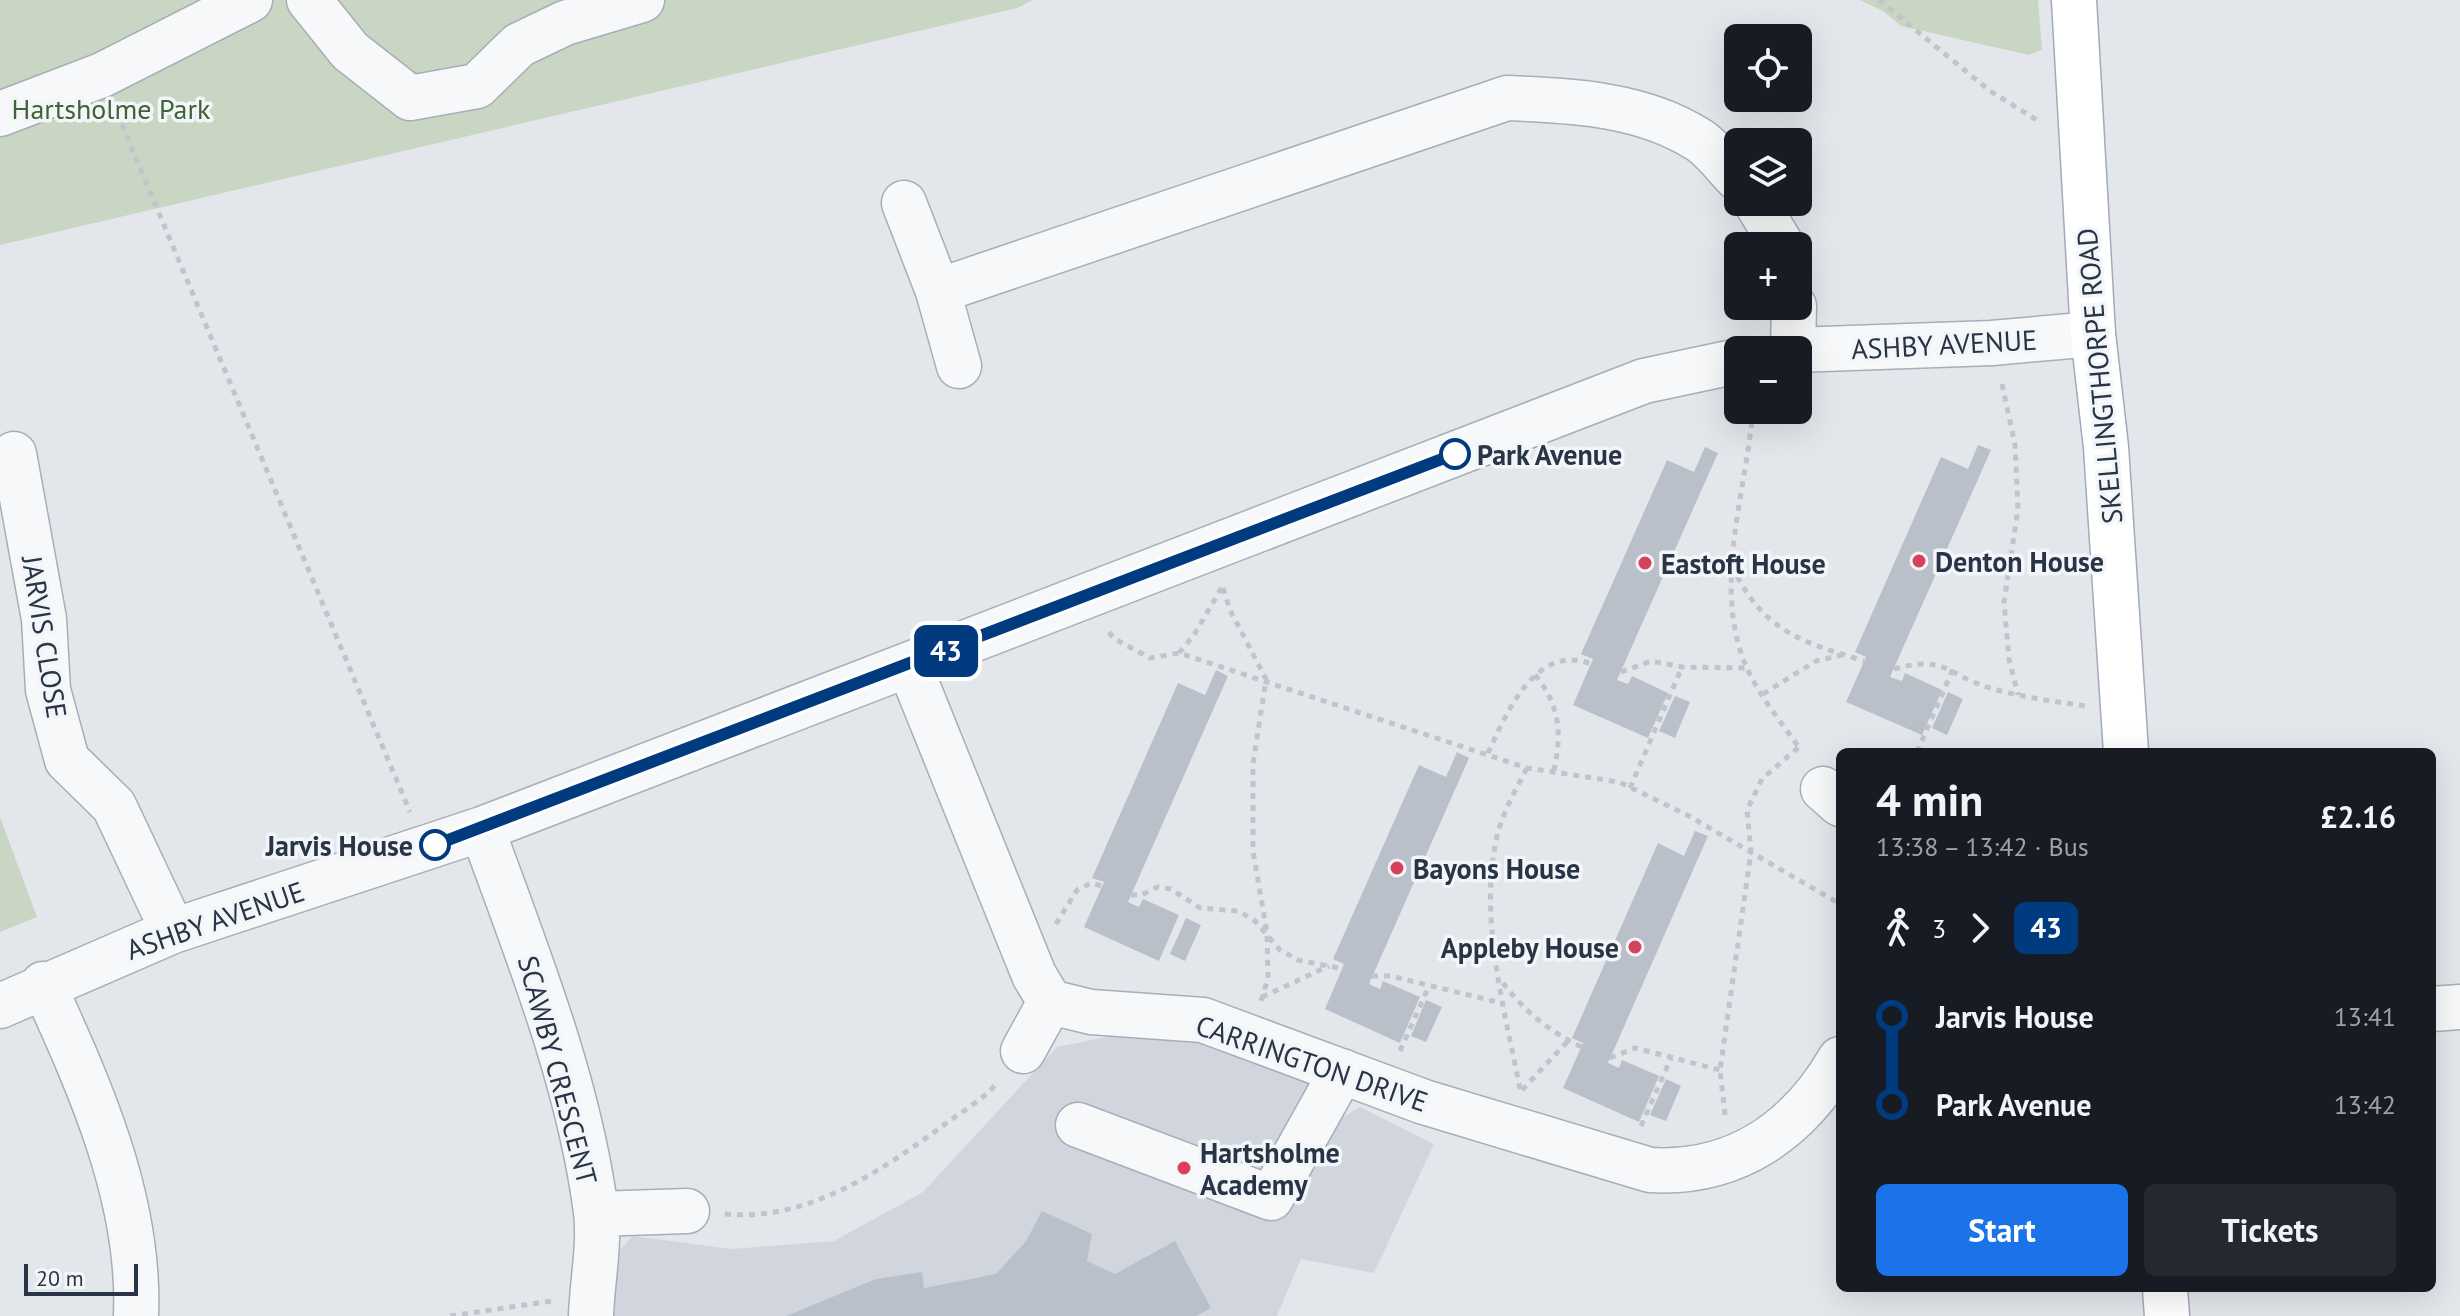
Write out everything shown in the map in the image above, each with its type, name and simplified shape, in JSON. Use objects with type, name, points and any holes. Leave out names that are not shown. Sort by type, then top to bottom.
[{"type":"main road","name":"SKELLINGTHORPE ROAD","points":[[2074,0],[2093,334],[2106,447],[2126,748]]},
{"type":"main road","points":[[2165,1292],[2167,1316]]},
{"type":"street","points":[[0,114],[102,75],[250,0]]},
{"type":"street","points":[[309,0],[350,51],[410,98],[477,86],[519,45],[565,23],[642,0]]},
{"type":"street","points":[[938,291],[1507,98],[1574,101],[1638,112],[1700,140],[1724,165]]},
{"type":"street","points":[[904,203],[938,291],[959,366]]},
{"type":"street","name":"ASHBY AVENUE","points":[[1812,349],[1992,343],[2093,334]]},
{"type":"street","name":"ASHBY AVENUE","points":[[0,1006],[43,984],[173,931],[482,829],[1087,596],[1217,568],[1644,381],[1724,364]]},
{"type":"street","name":"JARVIS CLOSE","points":[[14,454],[44,619],[48,690],[67,760],[114,806],[173,931]]},
{"type":"street","points":[[909,665],[1040,984],[1023,1051]]},
{"type":"street","name":"SCAWBY CRESCENT","points":[[482,829],[541,992],[572,1101],[596,1214],[591,1306]]},
{"type":"street","points":[[43,984],[90,1088],[111,1146],[137,1287],[136,1316]]},
{"type":"street","name":"CARRINGTON DRIVE","points":[[1040,984],[1091,1012],[1203,1020],[1256,1018],[1342,1071],[1383,1087],[1650,1170],[1685,1172],[1736,1156],[1771,1140],[1805,1109],[1836,1065]]},
{"type":"street","points":[[2436,1009],[2460,1007]]},
{"type":"street","points":[[1078,1125],[1271,1198],[1342,1071]]},
{"type":"street","points":[[596,1214],[687,1211]]},
{"type":"path","points":[[1879,0],[1990,91],[2043,124]]},
{"type":"path","points":[[102,75],[425,848]]},
{"type":"path","points":[[1992,343],[2015,445],[2018,509],[2004,602],[2009,659],[2018,695]]},
{"type":"path","points":[[1751,424],[1732,565],[1734,622],[1747,668],[1832,796]]},
{"type":"path","points":[[1732,565],[1754,605],[1774,626],[1794,638],[1864,661]]},
{"type":"path","points":[[1179,653],[1194,635],[1217,568]]},
{"type":"path","points":[[1217,568],[1230,610],[1266,679],[1253,764],[1253,851],[1267,933],[1268,978],[1256,1018]]},
{"type":"path","points":[[1087,596],[1113,638],[1150,658],[1179,653],[1266,679],[1527,768],[1619,782],[1751,852],[1836,902]]},
{"type":"path","points":[[1763,694],[1816,661],[1843,655]]},
{"type":"path","points":[[1488,753],[1517,696],[1535,675],[1547,665],[1561,661],[1578,659],[1591,664]]},
{"type":"path","points":[[1621,672],[1651,661],[1682,667],[1747,668]]},
{"type":"path","points":[[1894,669],[1928,662],[1953,669],[1983,686],[2098,709]]},
{"type":"path","points":[[1630,788],[1682,667]]},
{"type":"path","points":[[1919,748],[1953,669]]},
{"type":"path","points":[[1535,675],[1552,700],[1558,718],[1559,747],[1554,770]]},
{"type":"path","points":[[1736,1156],[1724,1109],[1720,1070],[1751,852],[1747,810],[1762,779],[1799,747]]},
{"type":"path","points":[[1527,768],[1496,837],[1491,868],[1500,979],[1528,1133]]},
{"type":"path","points":[[1040,984],[1077,890],[1091,883],[1102,886]]},
{"type":"path","points":[[1131,895],[1141,895],[1158,887],[1171,889],[1200,908],[1238,911],[1267,933],[1280,950],[1298,960],[1343,969]]},
{"type":"path","points":[[1256,1018],[1330,966]]},
{"type":"path","points":[[1372,976],[1391,976],[1505,1004]]},
{"type":"path","points":[[1500,979],[1513,997],[1568,1041],[1582,1047]]},
{"type":"path","points":[[1383,1087],[1429,986]]},
{"type":"path","points":[[1520,1091],[1568,1041]]},
{"type":"path","points":[[1610,1058],[1635,1048],[1720,1070]]},
{"type":"path","points":[[687,1211],[738,1216],[806,1204],[874,1175],[990,1090],[1023,1051]]},
{"type":"path","points":[[1625,1162],[1671,1058]]},
{"type":"path","points":[[450,1316],[591,1306]]},
{"type":"shaded area","name":"Hartsholme Academy","points":[[1169,1024],[1317,1085],[1324,1128],[1360,1107],[1434,1144],[1374,1273],[1301,1259],[1277,1316],[603,1316],[614,1256],[633,1236],[731,1249],[834,1241],[923,1192],[1057,1047]]},
{"type":"green space","name":"Hartsholme Park","points":[[0,0],[1033,0],[1017,8],[0,245]]},
{"type":"green space","points":[[1860,0],[2038,0],[2042,50],[2029,55],[1901,26],[1883,11]]},
{"type":"green space","points":[[0,817],[37,917],[0,932]]},
{"type":"building","name":"Denton House","points":[[1978,445],[1991,450],[1890,677],[1902,681],[1905,673],[1942,690],[1922,735],[1846,702],[1866,657],[1855,652],[1941,457],[1968,469]]},
{"type":"building","name":"Eastoft House","points":[[1705,447],[1718,453],[1617,680],[1628,684],[1632,676],[1668,693],[1648,738],[1573,705],[1593,659],[1581,654],[1667,460],[1694,472]]},
{"type":"building","points":[[1216,670],[1228,676],[1128,902],[1139,907],[1143,899],[1179,915],[1159,961],[1084,927],[1104,882],[1092,878],[1178,683],[1205,695]]},
{"type":"building","points":[[1948,692],[1963,699],[1947,735],[1932,728]]},
{"type":"building","points":[[1675,696],[1690,702],[1675,738],[1659,731]]},
{"type":"building","name":"Bayons House","points":[[1457,752],[1469,758],[1369,984],[1380,989],[1383,981],[1420,997],[1400,1043],[1325,1009],[1344,964],[1333,959],[1419,765],[1446,777]]},
{"type":"building","name":"Appleby House","points":[[1695,831],[1708,836],[1608,1063],[1619,1068],[1622,1060],[1659,1076],[1639,1122],[1563,1088],[1583,1043],[1572,1038],[1658,843],[1684,856]]},
{"type":"building","points":[[1186,918],[1201,925],[1185,961],[1170,954]]},
{"type":"building","points":[[1426,1000],[1442,1007],[1426,1042],[1411,1036]]},
{"type":"building","points":[[1666,1079],[1681,1086],[1666,1121],[1650,1115]]},
{"type":"building","points":[[1042,1211],[1092,1234],[1087,1261],[1115,1274],[1175,1241],[1211,1308],[1196,1316],[786,1316],[876,1279],[922,1272],[924,1288],[996,1274],[1026,1241]]},
{"type":"bus line","name":"43","points":[[435,845],[1455,454]]},
{"type":"place","name":"Park Avenue","points":[[1455,454]]},
{"type":"place","name":"Denton House","points":[[1919,561]]},
{"type":"place","name":"Eastoft House","points":[[1645,563]]},
{"type":"place","name":"Jarvis House","points":[[435,845]]},
{"type":"place","name":"Bayons House","points":[[1397,868]]},
{"type":"place","name":"Appleby House","points":[[1635,947]]},
{"type":"place","name":"Hartsholme Academy","points":[[1184,1168]]}]
